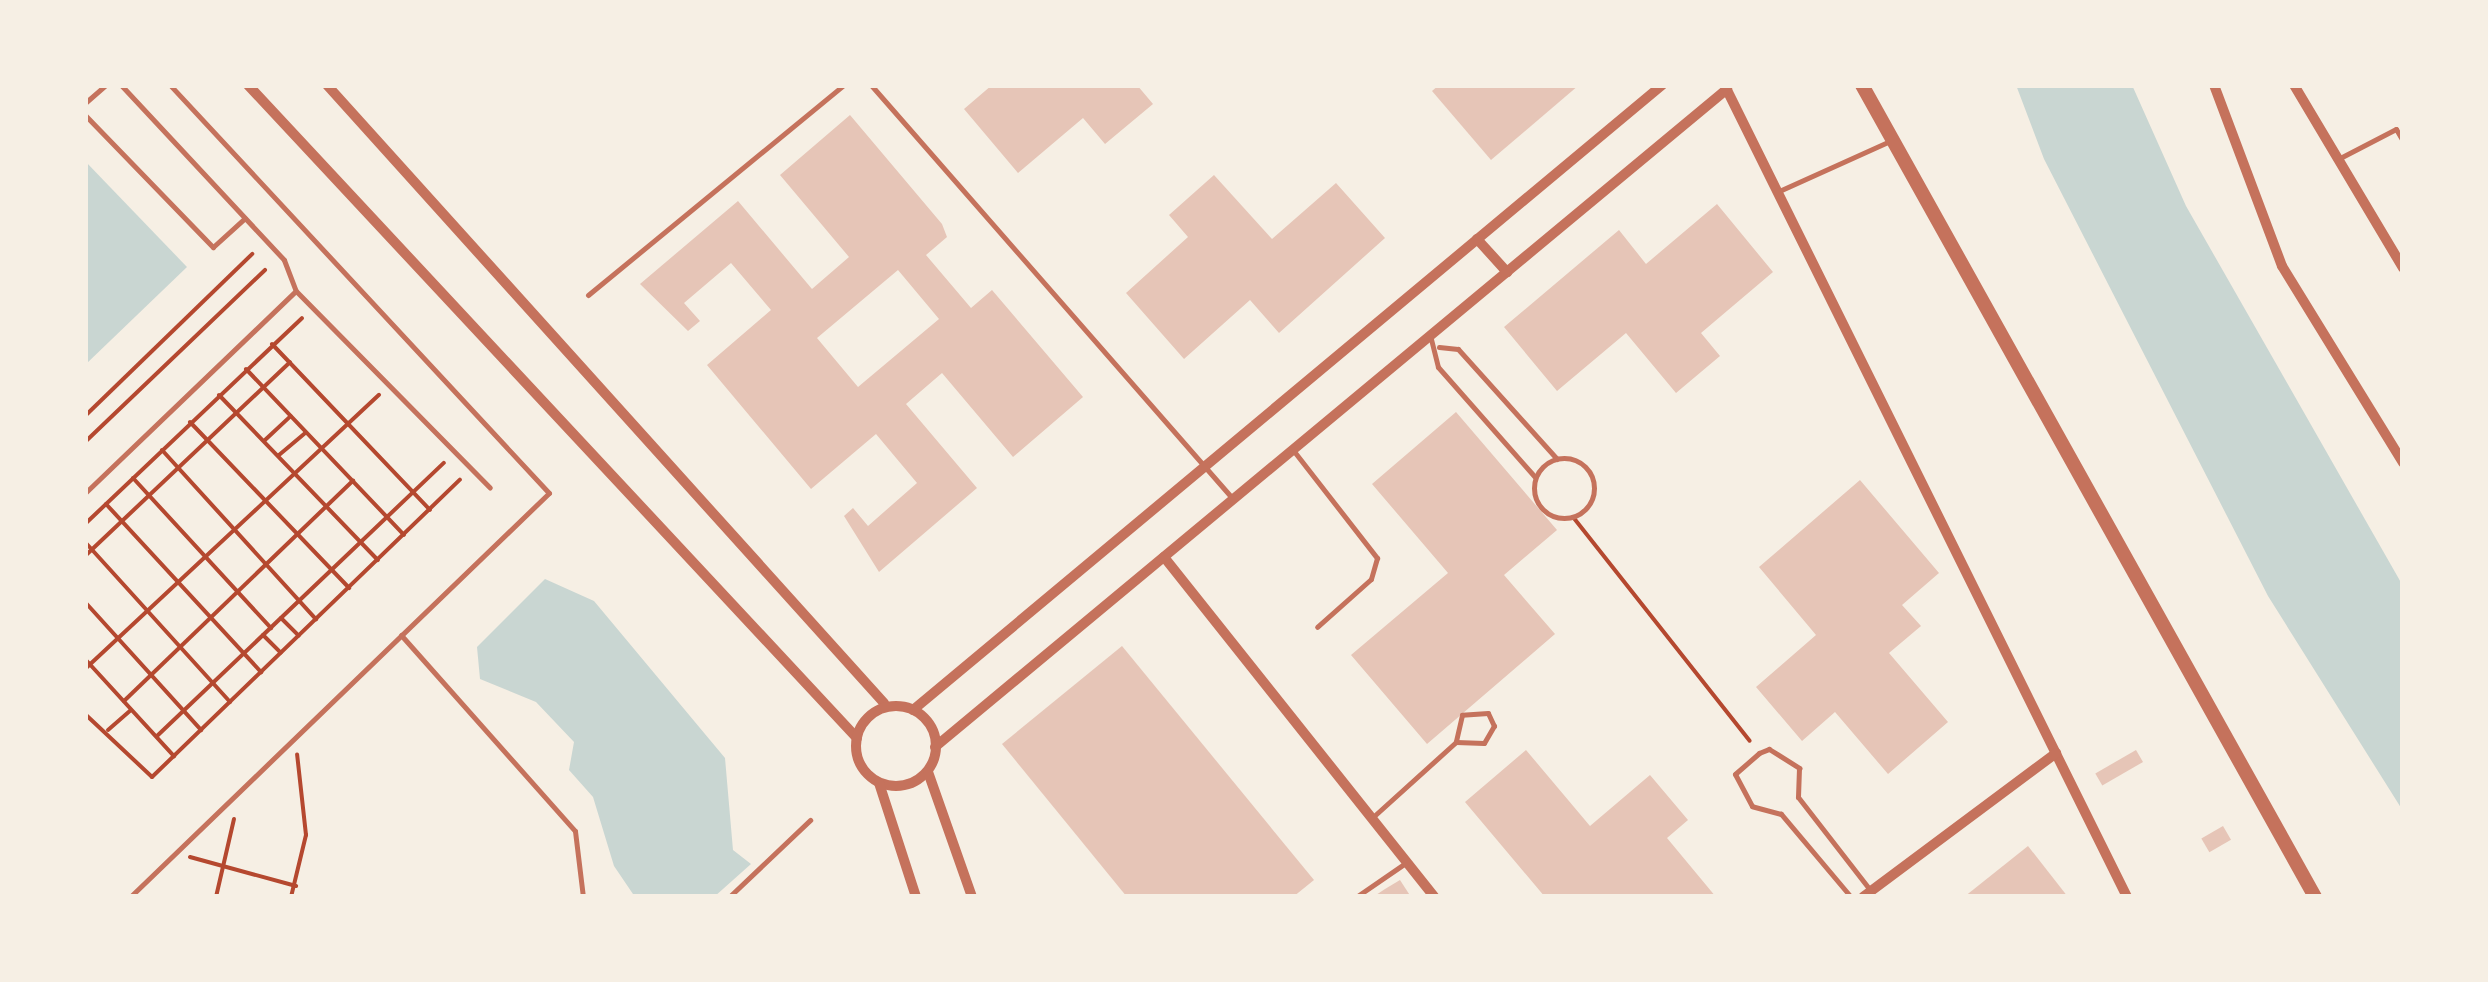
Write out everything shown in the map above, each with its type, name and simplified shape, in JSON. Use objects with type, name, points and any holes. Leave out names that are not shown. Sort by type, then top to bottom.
[{"type":"street","points":[[248,85],[857,738],[865,772],[879,784],[916,897]]},
{"type":"street","points":[[327,85],[884,703],[914,710],[935,747]]},
{"type":"street","points":[[914,710],[1662,85]]},
{"type":"street","points":[[1862,85],[2315,897]]},
{"type":"street","points":[[2214,85],[2282,266],[2403,462]]},
{"type":"street","points":[[2294,85],[2403,268]]},
{"type":"street","points":[[972,897],[928,772],[935,747],[1726,87],[2127,897]]},
{"type":"street","points":[[1477,239],[1507,272]]},
{"type":"street","points":[[1164,558],[1374,816],[1434,897]]},
{"type":"street","points":[[857,738],[884,703]]},
{"type":"street","points":[[1867,894],[2056,752]]},
{"type":"street","points":[[879,784],[914,783],[928,772]]},
{"type":"lane","points":[[85,103],[106,85]]},
{"type":"lane","points":[[121,85],[284,260],[296,291],[490,488]]},
{"type":"lane","points":[[130,897],[548,493],[170,85]]},
{"type":"lane","points":[[588,295],[844,85]]},
{"type":"lane","points":[[871,85],[1234,500]]},
{"type":"lane","points":[[85,115],[213,247],[245,218]]},
{"type":"lane","points":[[2338,160],[2396,129],[2403,142]]},
{"type":"lane","points":[[1777,192],[1893,139]]},
{"type":"lane","points":[[85,493],[296,291]]},
{"type":"lane","points":[[1430,336],[1439,347],[1438,367],[1535,477],[1545,513],[1573,518],[1594,486],[1578,461],[1557,458],[1458,349],[1439,347]]},
{"type":"lane","points":[[1293,450],[1377,558],[1370,579],[1316,626]]},
{"type":"lane","points":[[1535,477],[1557,458]]},
{"type":"lane","points":[[401,635],[574,831],[583,897]]},
{"type":"lane","points":[[1374,816],[1456,742],[1462,715],[1488,713],[1494,726],[1484,743],[1456,742]]},
{"type":"lane","points":[[1851,897],[1781,814],[1752,806],[1735,774],[1759,753],[1769,749],[1800,768],[1798,797],[1867,894]]},
{"type":"lane","points":[[729,897],[810,820]]},
{"type":"lane","points":[[1356,897],[1409,861]]},
{"type":"path","points":[[85,416],[252,254]]},
{"type":"path","points":[[85,442],[265,270]]},
{"type":"path","points":[[85,524],[300,317]]},
{"type":"path","points":[[272,344],[430,510]]},
{"type":"path","points":[[85,556],[290,362]]},
{"type":"path","points":[[246,369],[404,535]]},
{"type":"path","points":[[88,667],[386,388]]},
{"type":"path","points":[[220,395],[378,560]]},
{"type":"path","points":[[264,441],[291,416]]},
{"type":"path","points":[[190,422],[349,588]]},
{"type":"path","points":[[278,456],[306,432]]},
{"type":"path","points":[[162,450],[316,619]]},
{"type":"path","points":[[157,736],[451,456]]},
{"type":"path","points":[[86,717],[108,730],[152,778],[467,474]]},
{"type":"path","points":[[133,478],[270,628]]},
{"type":"path","points":[[124,701],[353,481]]},
{"type":"path","points":[[106,504],[261,672]]},
{"type":"path","points":[[1573,518],[1759,753]]},
{"type":"path","points":[[85,542],[230,702]]},
{"type":"path","points":[[87,607],[201,730]]},
{"type":"path","points":[[281,618],[299,636]]},
{"type":"path","points":[[263,636],[281,653]]},
{"type":"path","points":[[85,659],[88,667],[174,756]]},
{"type":"path","points":[[108,730],[132,709]]},
{"type":"path","points":[[291,897],[306,835],[293,740]]},
{"type":"path","points":[[216,897],[230,866],[237,794]]},
{"type":"path","points":[[174,854],[296,886]]},
{"type":"shaded area","points":[[2016,85],[2132,85],[2186,206],[2403,586],[2403,811],[2268,596],[2044,159]]},
{"type":"shaded area","points":[[85,161],[187,267],[85,365]]},
{"type":"shaded area","points":[[545,579],[594,601],[725,758],[733,850],[751,864],[714,897],[635,897],[614,866],[593,797],[569,770],[574,742],[536,702],[480,679],[477,647]]},
{"type":"building","points":[[992,85],[1137,85],[1153,104],[1105,144],[1083,118],[1018,173],[964,109]]},
{"type":"building","points":[[1439,85],[1579,85],[1491,160],[1432,91]]},
{"type":"building","points":[[850,115],[942,224],[947,237],[926,255],[971,308],[992,290],[1083,397],[1013,457],[942,373],[906,404],[977,488],[879,572],[844,516],[853,508],[868,526],[917,483],[876,434],[811,489],[707,365],[771,310],[731,263],[684,303],[700,321],[688,331],[640,284],[738,201],[812,289],[849,257],[780,175]],"holes":[[[898,270],[939,319],[858,387],[817,338]]]},
{"type":"building","points":[[1214,175],[1272,239],[1336,183],[1385,238],[1279,333],[1250,300],[1184,359],[1126,293],[1188,237],[1169,215]]},
{"type":"building","points":[[1717,204],[1773,272],[1701,333],[1720,356],[1676,393],[1626,333],[1557,391],[1504,327],[1619,230],[1646,264]]},
{"type":"building","points":[[1456,412],[1557,530],[1504,575],[1555,634],[1427,744],[1351,655],[1448,573],[1372,484]]},
{"type":"building","points":[[1860,480],[1939,573],[1902,605],[1921,626],[1889,653],[1948,722],[1888,774],[1835,712],[1802,741],[1756,687],[1816,635],[1759,567]]},
{"type":"building","points":[[1122,646],[1314,880],[1293,897],[1127,897],[1002,744]]},
{"type":"building","points":[[1526,750],[1590,826],[1650,775],[1688,820],[1667,838],[1716,897],[1545,897],[1465,802]]},
{"type":"building","points":[[2136,750],[2143,762],[2102,786],[2095,774]]},
{"type":"building","points":[[2223,826],[2231,840],[2209,852],[2201,838]]},
{"type":"building","points":[[2028,846],[2068,897],[1964,897]]},
{"type":"building","points":[[1400,880],[1411,897],[1373,897],[1385,889]]}]
